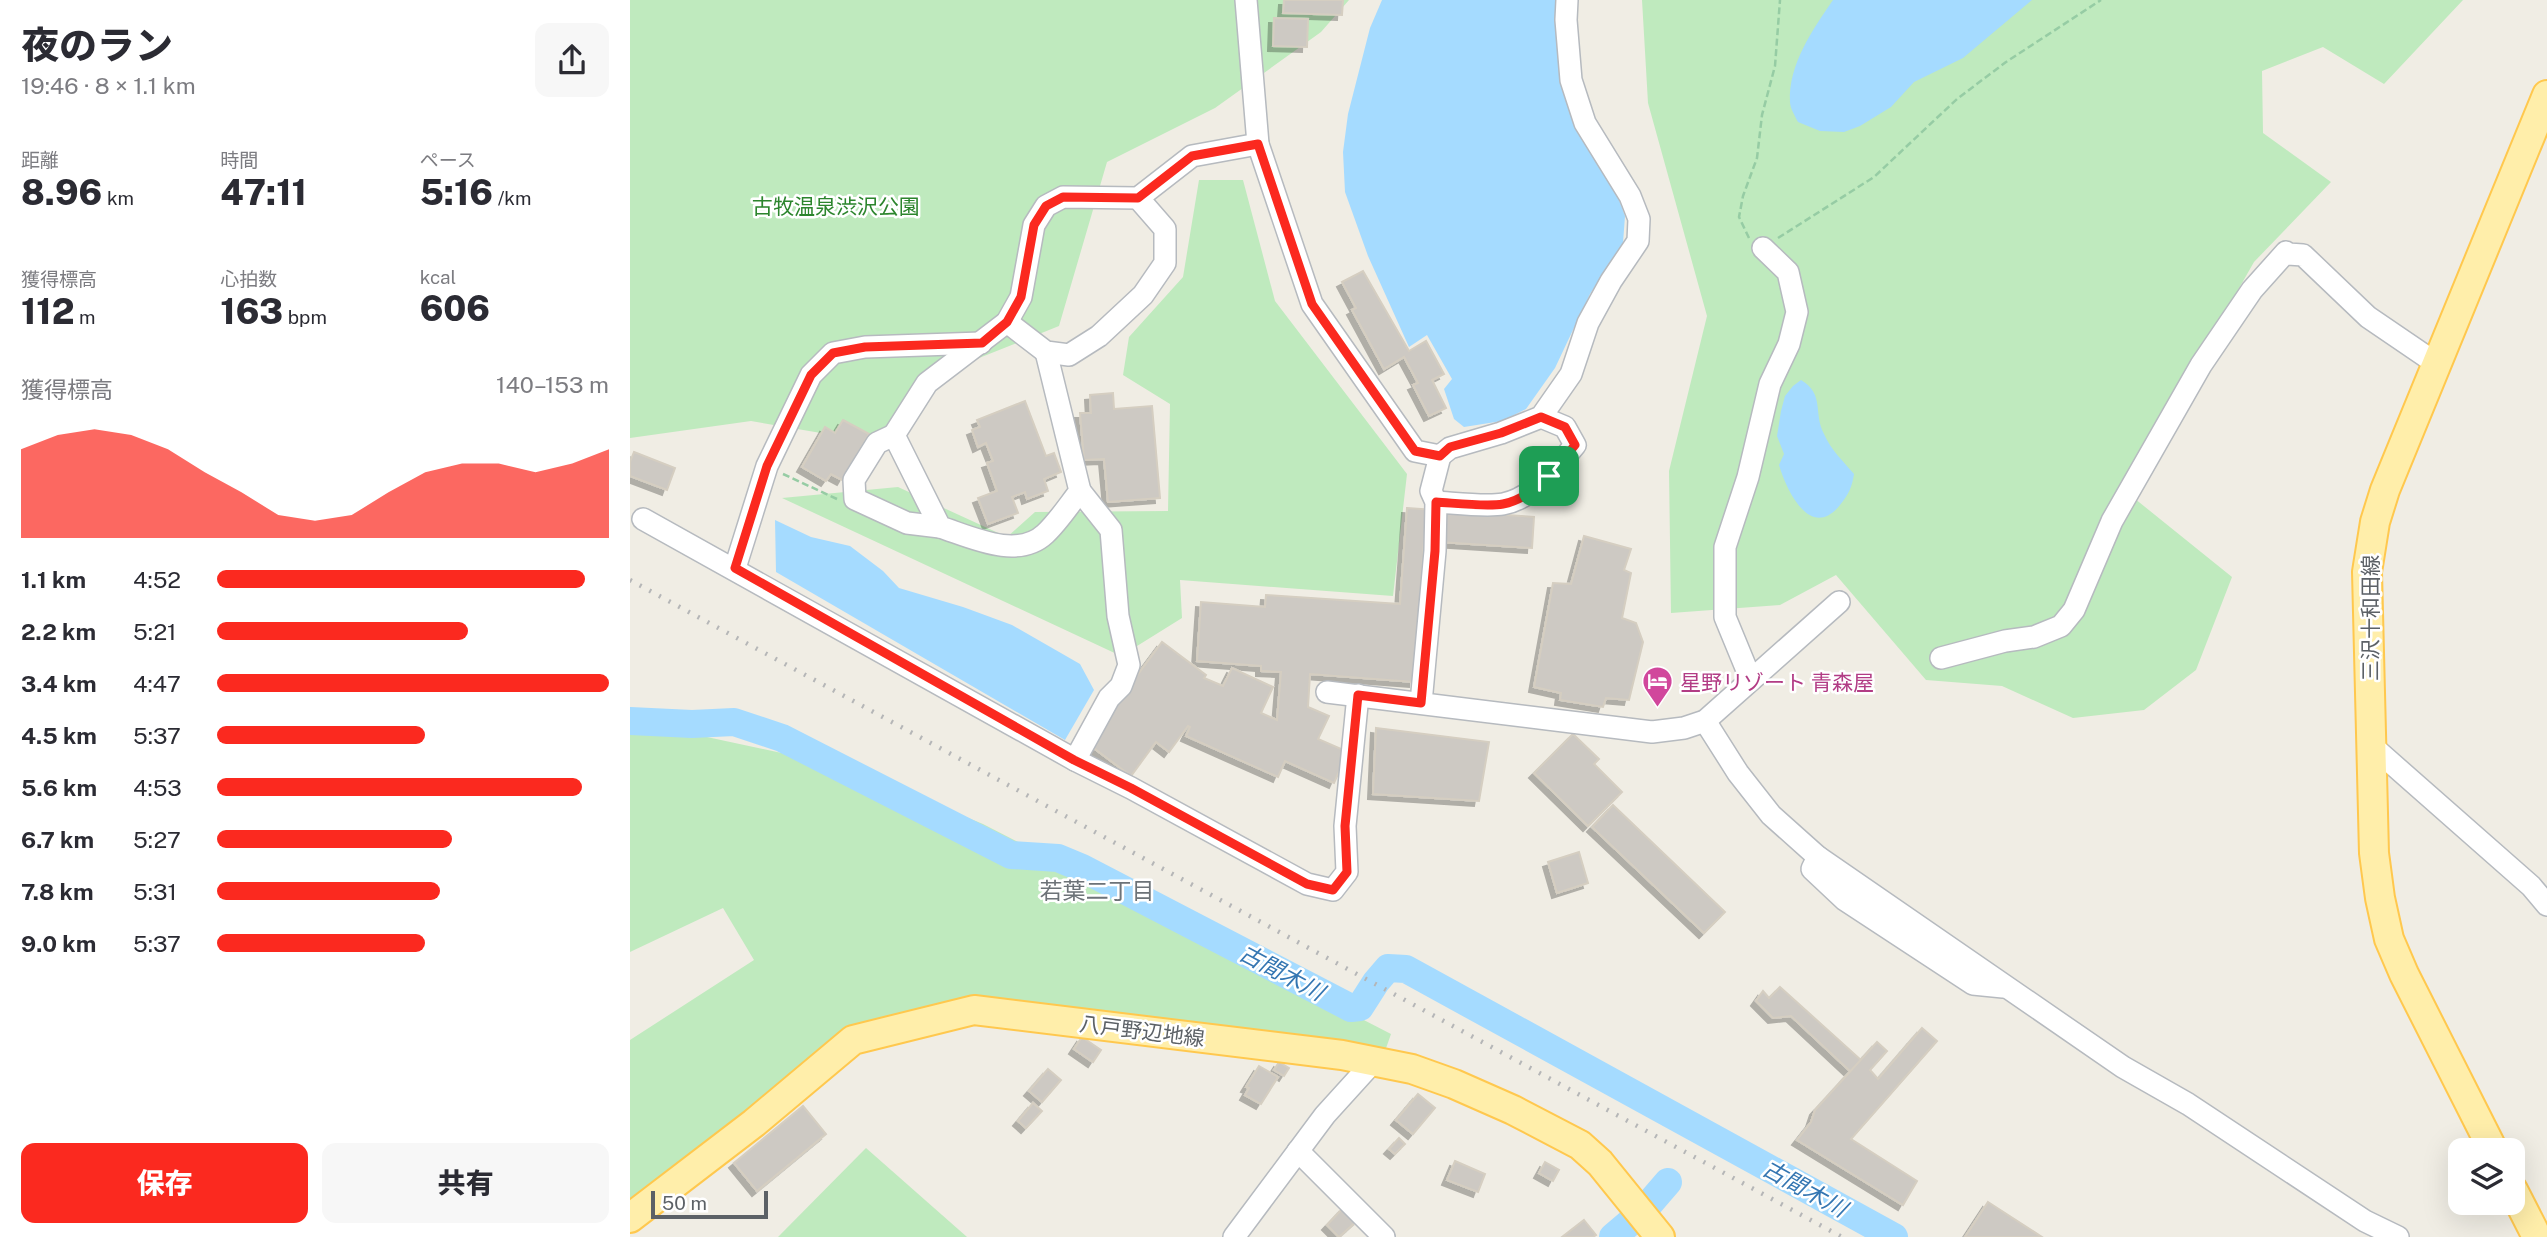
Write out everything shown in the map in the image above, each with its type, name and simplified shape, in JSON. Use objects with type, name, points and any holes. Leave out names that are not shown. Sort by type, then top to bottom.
[{"type":"main road","name":"三沢十和田線","points":[[2487,1138],[2404,974],[2389,939],[2379,898],[2374,853],[2367,597],[2369,550],[2385,491],[2545,107]]},
{"type":"main road","name":"八戸野辺地線","points":[[630,1219],[754,1123],[853,1040],[974,1010],[1374,1061],[1412,1069],[1454,1084],[1580,1145],[1600,1163],[1660,1237]]},
{"type":"main road","points":[[2525,1214],[2537,1237]]},
{"type":"street","points":[[1246,0],[1258,144],[1312,304],[1415,451],[1440,456]]},
{"type":"street","points":[[1421,703],[1435,551],[1436,502],[1431,491],[1440,456],[1450,447],[1501,433],[1541,417],[1571,374],[1588,323],[1611,281],[1638,241],[1639,219],[1630,196],[1585,123],[1571,80],[1567,0]]},
{"type":"street","points":[[1080,491],[1045,534],[1030,544],[999,545],[940,527],[907,523],[855,499],[854,480],[877,443],[894,435],[927,383],[1007,322],[1021,297],[1034,225],[1046,206],[1063,197],[1138,198],[1192,156],[1258,144]]},
{"type":"street","points":[[1007,322],[1046,352],[1069,355],[1099,336],[1143,295],[1165,263],[1165,229],[1138,198]]},
{"type":"street","points":[[1751,680],[1725,617],[1725,547],[1748,477],[1770,384],[1789,344],[1797,313],[1788,272],[1763,247]]},
{"type":"street","points":[[1941,658],[2005,641],[2034,637],[2061,626],[2074,610],[2112,521],[2201,365],[2252,290],[2286,252],[2303,255],[2368,317],[2437,364]]},
{"type":"street","points":[[735,568],[767,466],[811,375],[833,353],[865,347],[982,343]]},
{"type":"street","points":[[1046,352],[1080,491],[1111,530],[1118,616],[1129,665],[1121,686],[1110,698],[1074,760]]},
{"type":"street","points":[[1436,502],[1503,504],[1528,493],[1549,476],[1575,445],[1565,427],[1541,417]]},
{"type":"street","points":[[894,435],[940,527]]},
{"type":"street","points":[[643,519],[735,568],[1074,760],[1307,884],[1333,890],[1347,872],[1345,826],[1358,695]]},
{"type":"street","points":[[1327,692],[1652,732],[1685,728],[1704,721],[1839,602]]},
{"type":"street","points":[[1704,721],[1738,773],[1771,815],[1818,857],[2123,1068],[2188,1104],[2365,1221],[2398,1237]]},
{"type":"street","points":[[2372,746],[2530,886],[2547,905]]},
{"type":"street","points":[[1234,1237],[1325,1115],[1374,1061]]},
{"type":"street","points":[[1298,1152],[1384,1237]]},
{"type":"path","points":[[1780,0],[1775,66],[1762,115],[1757,158],[1743,196],[1739,217],[1749,238],[1763,247],[1874,177],[1957,99],[2006,62],[2101,0]]},
{"type":"path","points":[[767,466],[837,499],[855,499]]},
{"type":"green space","name":"古牧温泉渋沢公園","points":[[630,0],[1349,0],[1321,32],[1215,108],[1107,162],[1059,326],[969,362],[868,441],[751,421],[630,438]]},
{"type":"green space","points":[[1642,0],[2463,0],[2384,84],[2323,47],[2262,71],[2263,133],[2331,182],[2254,262],[2124,490],[2232,577],[2196,670],[2144,710],[2073,718],[2002,686],[1926,680],[1836,575],[1780,605],[1671,613],[1669,471],[1707,316],[1648,103]]},
{"type":"green space","points":[[1199,180],[1243,180],[1275,301],[1407,474],[1393,596],[1180,580],[1182,618],[1121,656],[782,498],[898,487],[1007,537],[1035,512],[1168,511],[1170,404],[1123,375],[1129,337],[1183,277]]},
{"type":"green space","points":[[637,722],[842,766],[983,824],[1391,1034],[1384,1054],[977,1001],[849,1033],[657,1192],[630,1199],[630,1040],[754,960],[723,908],[630,952],[630,726]]},
{"type":"green space","points":[[866,1148],[967,1237],[778,1237]]},
{"type":"water","points":[[1382,0],[1556,0],[1562,77],[1576,129],[1600,162],[1625,216],[1623,243],[1590,294],[1555,368],[1526,409],[1502,421],[1464,427],[1454,419],[1444,389],[1452,379],[1427,335],[1409,347],[1368,256],[1345,192],[1343,152],[1348,114],[1370,28]]},
{"type":"water","points":[[1833,0],[2032,0],[1963,58],[1914,82],[1891,107],[1860,126],[1844,132],[1820,131],[1798,122],[1790,102],[1790,88],[1797,61]]},
{"type":"water","points":[[1801,380],[1813,391],[1827,440],[1854,474],[1850,490],[1840,505],[1829,515],[1819,518],[1802,509],[1794,499],[1779,465],[1784,454],[1777,436],[1781,411],[1785,396]]},
{"type":"water","points":[[775,520],[811,537],[850,546],[883,571],[899,588],[1012,625],[1080,664],[1094,690],[1065,740],[776,572]]},
{"type":"building","points":[[1284,0],[1343,0],[1342,15],[1283,13]]},
{"type":"building","points":[[1274,18],[1308,19],[1307,47],[1273,46]]},
{"type":"building","points":[[1363,271],[1409,351],[1426,341],[1444,374],[1432,380],[1446,408],[1429,416],[1413,385],[1418,383],[1404,357],[1384,369],[1352,310],[1356,308],[1342,282]]},
{"type":"building","points":[[1113,393],[1114,409],[1152,406],[1160,498],[1108,502],[1104,459],[1084,460],[1080,413],[1091,413],[1090,395]]},
{"type":"building","points":[[1025,401],[1046,456],[1054,453],[1061,472],[1044,479],[1048,491],[1027,499],[1025,492],[1012,497],[1018,513],[988,524],[978,498],[997,491],[987,463],[993,461],[986,443],[978,447],[972,430],[980,427],[977,420]]},
{"type":"building","points":[[843,420],[869,434],[842,480],[831,474],[826,481],[802,467],[825,427],[835,433]]},
{"type":"building","points":[[634,452],[675,468],[667,490],[630,476],[630,462]]},
{"type":"building","points":[[1407,508],[1534,517],[1532,548],[1424,541],[1414,682],[1310,674],[1308,707],[1329,716],[1318,739],[1348,752],[1334,783],[1285,761],[1278,777],[1186,736],[1190,727],[1188,726],[1169,752],[1156,742],[1131,776],[1087,743],[1162,642],[1206,675],[1204,678],[1223,686],[1232,668],[1273,687],[1261,713],[1277,720],[1281,672],[1261,671],[1261,666],[1197,661],[1201,602],[1265,607],[1266,595],[1400,604]]},
{"type":"building","points":[[1584,536],[1631,549],[1624,570],[1631,573],[1622,618],[1636,623],[1643,642],[1629,700],[1606,698],[1603,707],[1560,700],[1561,693],[1534,687],[1553,583],[1571,584]]},
{"type":"building","points":[[1376,728],[1489,742],[1479,801],[1373,794]]},
{"type":"building","points":[[1573,734],[1599,759],[1594,764],[1622,792],[1588,826],[1534,773]]},
{"type":"building","points":[[1613,805],[1725,912],[1704,933],[1592,827]]},
{"type":"building","points":[[1579,852],[1588,883],[1557,893],[1548,862]]},
{"type":"building","points":[[1780,987],[1861,1060],[1851,1072],[1791,1016],[1773,1018],[1756,1001],[1763,991],[1769,998]]},
{"type":"building","points":[[1922,1028],[1937,1041],[1851,1139],[1917,1181],[1903,1205],[1797,1140],[1811,1122],[1815,1110],[1877,1042],[1887,1051],[1870,1070],[1878,1079]]},
{"type":"building","points":[[1082,1037],[1101,1050],[1093,1062],[1074,1049]]},
{"type":"building","points":[[1279,1062],[1289,1068],[1284,1076],[1274,1070]]},
{"type":"building","points":[[1259,1066],[1278,1077],[1261,1104],[1245,1095],[1249,1088],[1246,1087]]},
{"type":"building","points":[[1048,1069],[1061,1080],[1042,1102],[1029,1091]]},
{"type":"building","points":[[1418,1094],[1435,1108],[1413,1134],[1396,1120]]},
{"type":"building","points":[[1033,1103],[1042,1111],[1026,1128],[1018,1121]]},
{"type":"building","points":[[803,1106],[826,1134],[757,1191],[734,1163]]},
{"type":"building","points":[[1399,1138],[1405,1144],[1395,1154],[1389,1149]]},
{"type":"building","points":[[1455,1161],[1485,1174],[1478,1192],[1447,1180]]},
{"type":"building","points":[[1545,1162],[1559,1170],[1553,1181],[1539,1173]]},
{"type":"building","points":[[1988,1202],[2042,1237],[1965,1237]]},
{"type":"building","points":[[1344,1207],[1358,1220],[1339,1237],[1327,1225]]},
{"type":"building","points":[[1584,1220],[1596,1235],[1562,1237]]},
{"type":"waterway","name":"古間木川","points":[[630,721],[692,724],[734,722],[782,738],[1011,855],[1058,858],[1082,868],[1351,1008],[1360,1007],[1388,968],[1406,969],[1894,1237]]},
{"type":"waterway","points":[[1643,1211],[1668,1182]]},
{"type":"waterway","points":[[1613,1237],[1633,1220]]},
{"type":"railway","points":[[630,580],[1842,1237]]},
{"type":"place","name":"星野リゾート 青森屋","points":[[1657,709]]},
{"type":"district","name":"若葉二丁目","points":[[1097,890]]},
{"type":"route","points":[[1258,144],[1312,304],[1415,451],[1440,456],[1450,447],[1501,433],[1541,417],[1565,427],[1575,445],[1549,476],[1528,493],[1503,504],[1436,502],[1435,551],[1421,703],[1358,695],[1345,826],[1347,872],[1333,890],[1307,884],[1074,760],[735,568],[767,466],[811,375],[833,353],[865,347],[982,343],[1007,322],[1021,297],[1034,225],[1046,206],[1063,197],[1138,198],[1192,156],[1258,144]]}]
